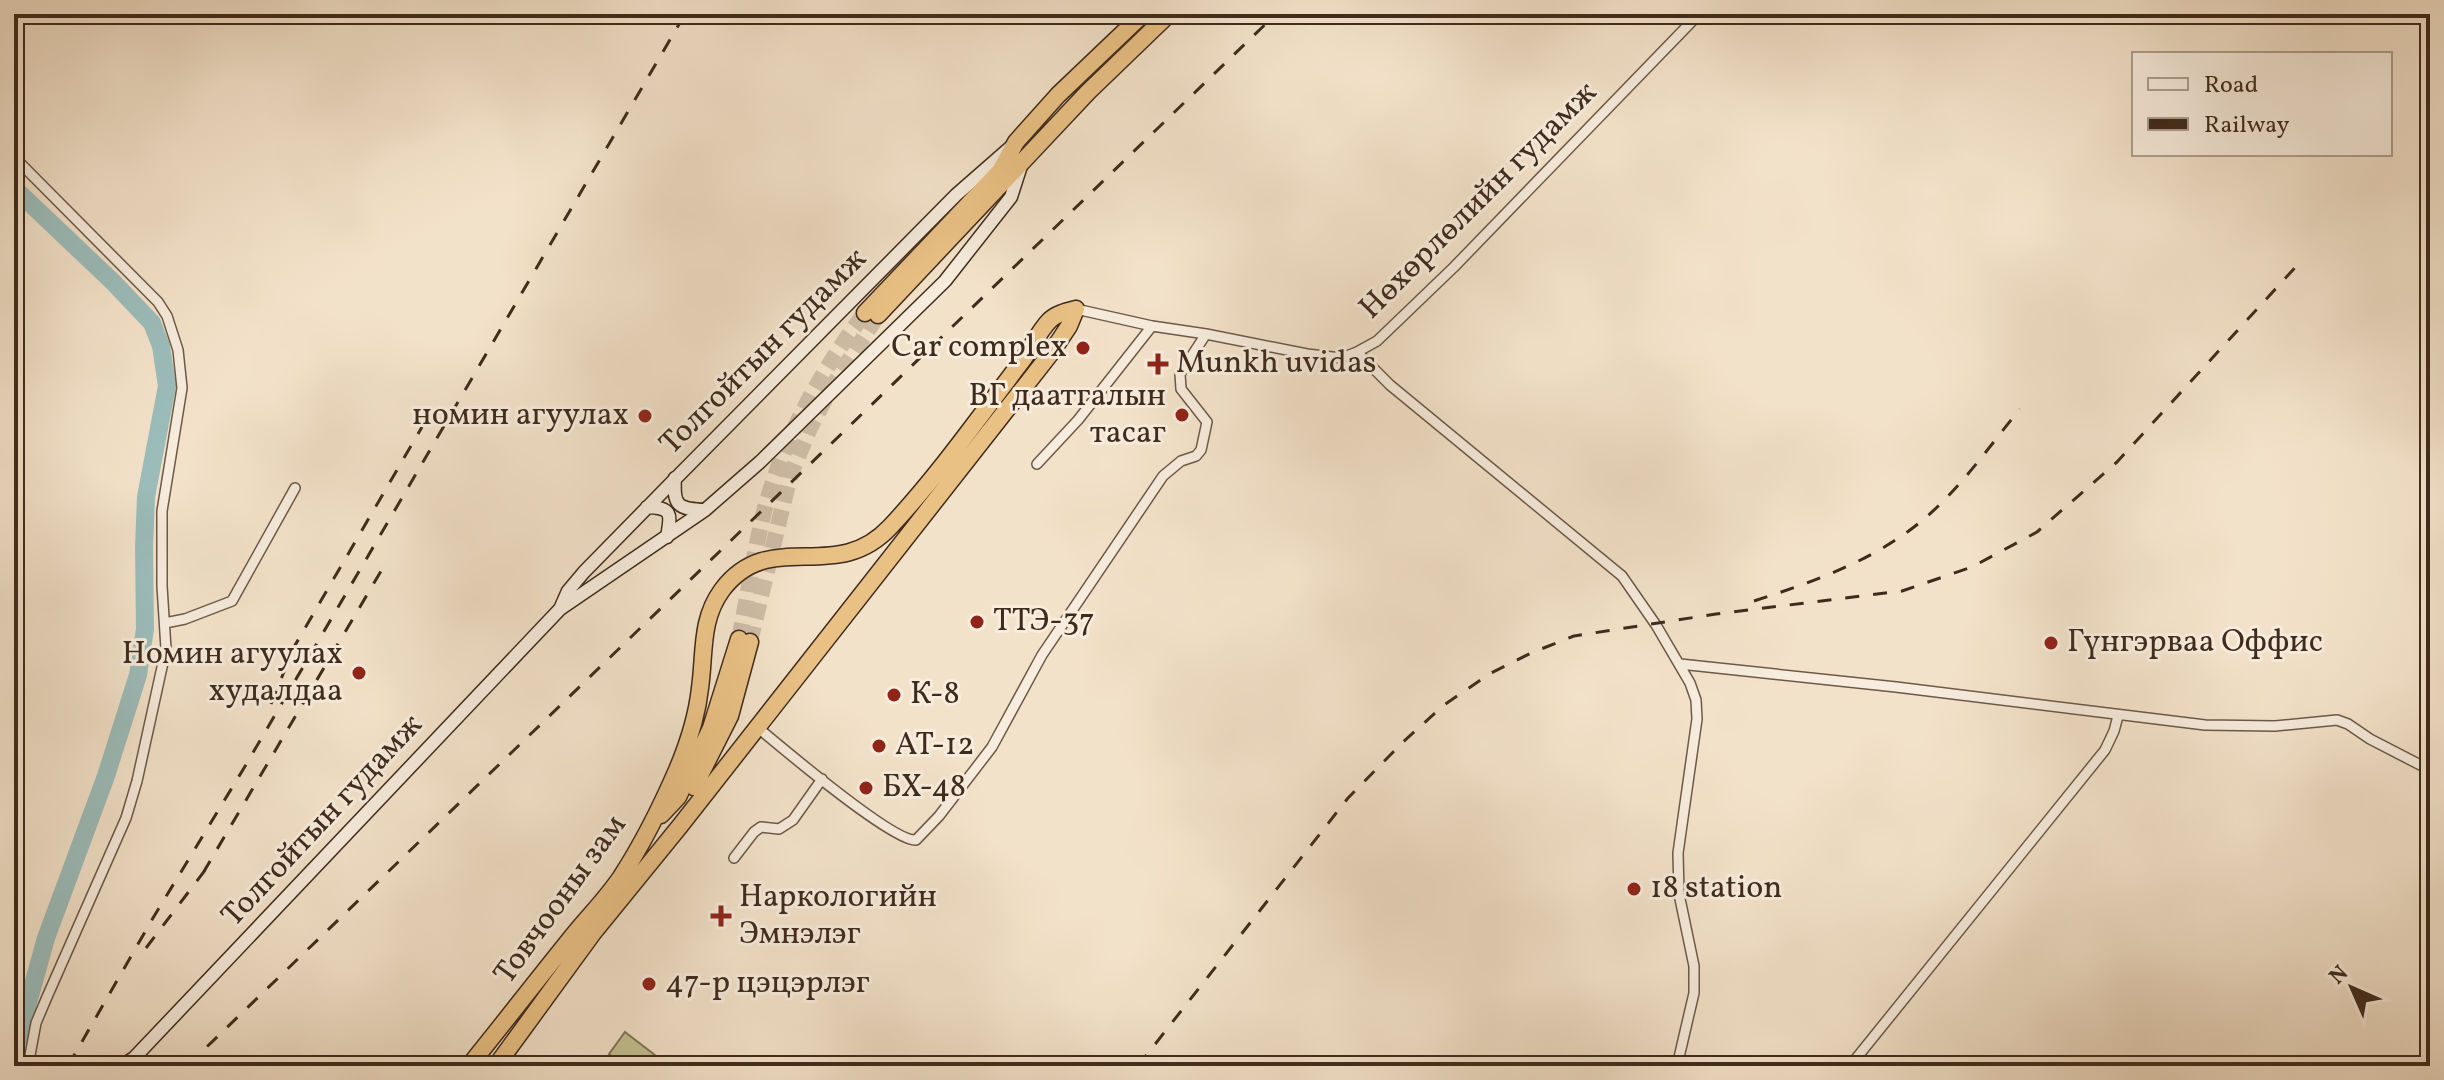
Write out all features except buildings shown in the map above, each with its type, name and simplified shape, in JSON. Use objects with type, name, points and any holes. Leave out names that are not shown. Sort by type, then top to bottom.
[{"type":"highway","points":[[1143,14],[1033,122],[1016,142],[1000,171],[872,314],[1021,166],[1088,92],[1169,14]]},
{"type":"highway","name":"Товчооны зам","points":[[469,1066],[619,879],[654,819],[689,737],[700,692],[706,620],[724,588],[741,571],[765,560],[790,556],[839,556],[865,548],[879,538],[931,479],[1029,353],[1049,319],[1076,309]]},
{"type":"highway","name":"Товчооны зам","points":[[496,1066],[593,933],[1051,353],[1076,309]]},
{"type":"highway","points":[[654,819],[664,814],[678,797],[711,728],[745,641],[730,716],[686,804],[685,819]]},
{"type":"main road","name":"Толгойтын гудамж","points":[[560,609],[564,597],[576,581],[675,478],[956,195],[1016,142]]},
{"type":"main road","name":"Толгойтын гудамж","points":[[121,1066],[134,1058],[560,609],[705,510],[760,462],[945,281],[1011,197],[1021,166]]},
{"type":"main road","points":[[675,478],[675,497],[680,507],[705,510]]},
{"type":"main road","points":[[647,507],[663,508],[668,512],[667,537]]},
{"type":"street","name":"Нөхөрлөлийн гудамж","points":[[1076,309],[1307,354],[1341,358],[1357,352],[1377,341],[1454,267],[1699,14]]},
{"type":"street","points":[[14,157],[158,302],[167,316],[178,350],[182,388],[162,511],[166,649],[137,781],[126,818],[42,1010],[28,1066]]},
{"type":"street","points":[[1037,464],[1078,420],[1152,326]]},
{"type":"street","points":[[757,727],[882,825],[909,841],[916,840],[939,816],[992,747],[1042,655],[1163,476],[1201,450],[1207,422],[1181,389],[1180,374],[1206,334]]},
{"type":"street","points":[[1357,352],[1390,385],[1622,576],[1680,664],[1693,691],[1697,719],[1678,853],[1679,894],[1694,966],[1694,993],[1677,1066]]},
{"type":"street","points":[[165,623],[185,619],[232,601],[295,488]]},
{"type":"street","points":[[1680,664],[2205,725],[2275,726],[2337,720],[2430,770]]},
{"type":"street","points":[[1850,1066],[2105,750],[2118,716]]},
{"type":"street","points":[[734,858],[761,827],[779,829],[793,820],[822,779]]},
{"type":"shaded area","points":[[625,1032],[660,1059],[655,1066],[625,1066],[609,1054]]},
{"type":"waterway","points":[[14,188],[152,323],[161,346],[167,386],[146,497],[145,629],[138,675],[106,776],[46,938],[16,1046]]},
{"type":"tunnel","points":[[739,639],[761,524],[782,456],[819,381],[865,313]]},
{"type":"tunnel","points":[[750,642],[790,476],[831,388],[878,315]]},
{"type":"railway","points":[[68,1066],[685,14]]},
{"type":"railway","points":[[187,1066],[1276,14]]},
{"type":"railway","points":[[1138,1066],[1348,798],[1444,705],[1491,673],[1574,636],[1716,614],[1902,591],[1972,567],[2037,532],[2117,462],[2302,260]]},
{"type":"railway","points":[[1754,601],[1817,579],[1896,540],[1929,514],[1957,486],[2020,409]]},
{"type":"railway","points":[[271,704],[294,647],[422,427]]},
{"type":"railway","points":[[203,873],[384,566]]},
{"type":"railway","points":[[146,948],[209,865]]},
{"type":"place","name":"Car complex","points":[[1083,348]]},
{"type":"place","name":"Munkh uvidas","points":[[1158,364]]},
{"type":"place","name":"ВГ даатгалын тасаг","points":[[1182,415]]},
{"type":"place","name":"номин агуулах","points":[[645,416]]},
{"type":"place","name":"ТТЭ-37","points":[[977,622]]},
{"type":"place","name":"Гүнгэрваа Оффис","points":[[2051,643]]},
{"type":"place","name":"Номин агуулах худалдаа","points":[[359,673]]},
{"type":"place","name":"К-8","points":[[894,695]]},
{"type":"place","name":"АТ-12","points":[[879,746]]},
{"type":"place","name":"БХ-48","points":[[866,788]]},
{"type":"place","name":"18 station","points":[[1634,889]]},
{"type":"place","name":"Наркологийн Эмнэлэг","points":[[721,916]]},
{"type":"place","name":"47-р цэцэрлэг","points":[[649,984]]}]
